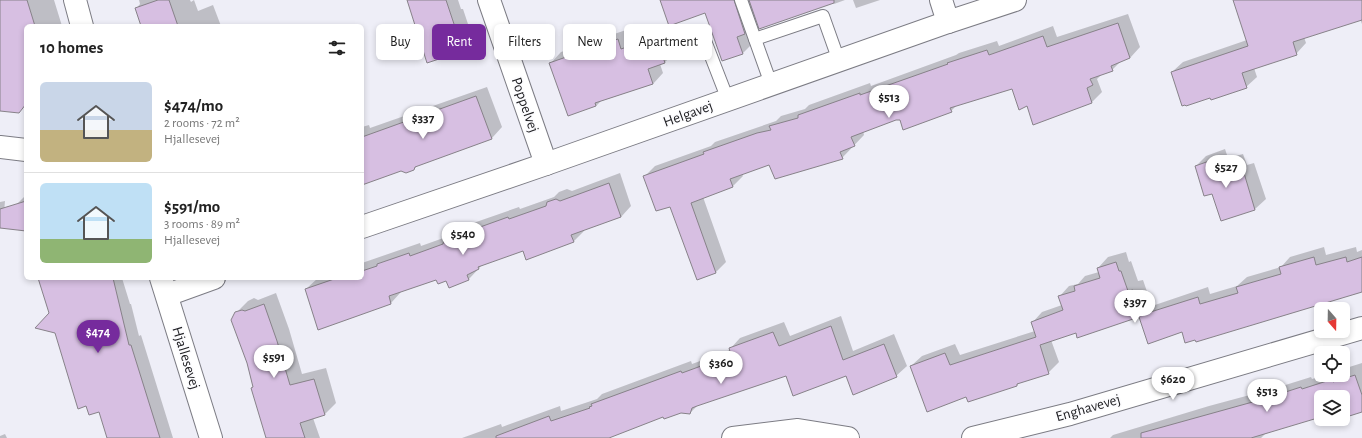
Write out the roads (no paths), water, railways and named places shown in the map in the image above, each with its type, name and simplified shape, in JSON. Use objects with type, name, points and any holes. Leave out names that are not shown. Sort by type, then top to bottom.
[{"type":"street","points":[[74,0],[81,24]]},
{"type":"street","name":"Poppelvej","points":[[489,0],[546,164]]},
{"type":"street","points":[[941,0],[948,22]]},
{"type":"street","name":"Helgavej","points":[[364,227],[948,22],[1015,0]]},
{"type":"street","points":[[0,147],[24,150]]},
{"type":"street","points":[[164,286],[202,280]]},
{"type":"street","name":"Hjallesevej","points":[[164,286],[211,438]]},
{"type":"street","name":"Enghavevej","points":[[974,438],[1070,414],[1362,328]]},
{"type":"street","points":[[733,438],[798,430],[848,438]]},
{"type":"lane","points":[[742,0],[771,84]]},
{"type":"lane","points":[[755,39],[823,16],[839,61]]},
{"type":"lane","points":[[712,59],[728,100]]}]
